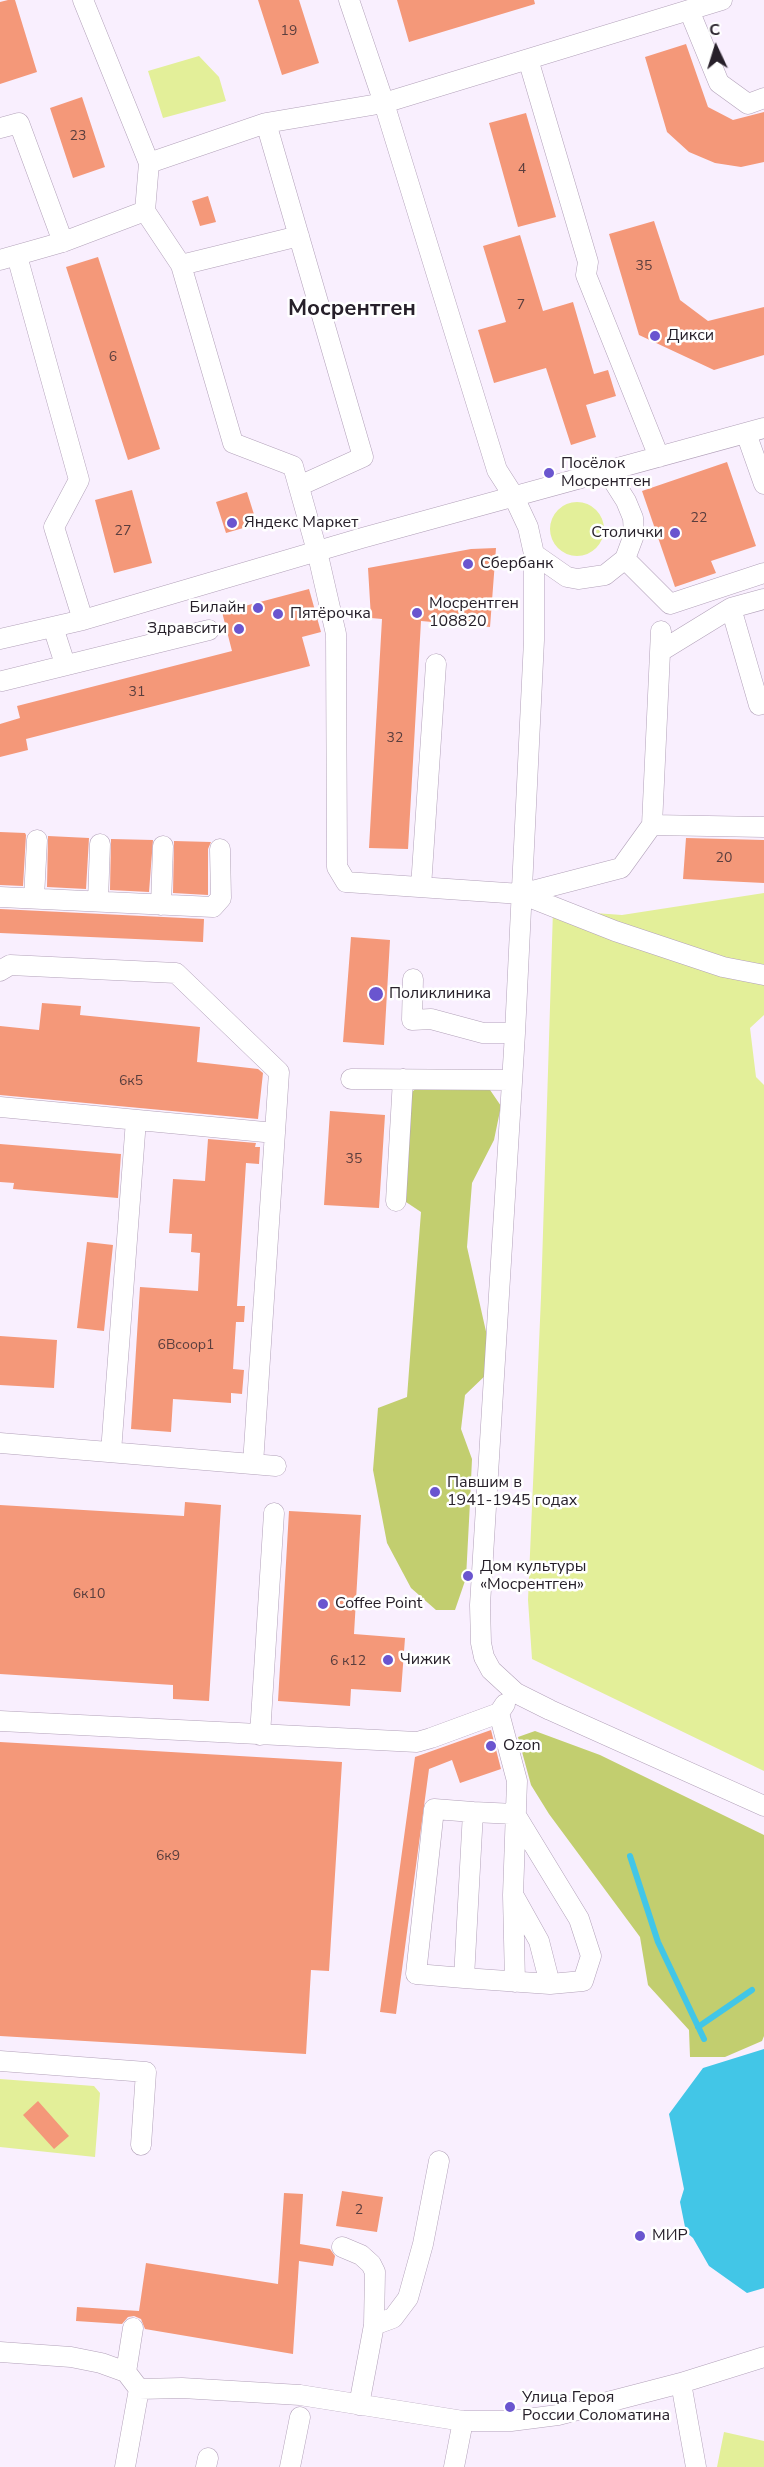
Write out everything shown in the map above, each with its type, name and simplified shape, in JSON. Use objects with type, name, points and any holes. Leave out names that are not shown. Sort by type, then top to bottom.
[{"type":"street","points":[[83,0],[149,163],[145,211],[181,265],[233,443],[293,466],[317,550],[336,634],[337,867],[346,882],[521,894],[615,931],[723,967],[764,975]]},
{"type":"street","points":[[349,0],[384,103],[497,470],[513,495],[528,526],[534,554],[534,640],[515,1033],[480,1605],[481,1643],[484,1657],[491,1670],[516,1693],[764,1806]]},
{"type":"street","points":[[149,163],[266,123],[384,103],[722,0]]},
{"type":"street","points":[[689,10],[719,83],[748,104],[764,98]]},
{"type":"street","points":[[528,59],[588,261],[586,275],[658,456]]},
{"type":"street","points":[[0,128],[19,123],[63,242]]},
{"type":"street","points":[[266,123],[363,457],[298,486]]},
{"type":"street","points":[[83,620],[54,527],[79,480],[9,258],[63,242],[145,211]]},
{"type":"street","points":[[181,265],[299,236]]},
{"type":"street","points":[[0,639],[83,620],[317,550],[755,430],[764,484]]},
{"type":"street","points":[[534,554],[567,577],[578,579],[605,575],[625,559],[634,535],[633,518],[626,501],[607,471]]},
{"type":"street","points":[[625,559],[670,604],[764,573]]},
{"type":"street","points":[[661,651],[731,608],[764,599]]},
{"type":"street","points":[[731,608],[759,705]]},
{"type":"street","points":[[53,627],[65,664]]},
{"type":"street","points":[[2,681],[209,630]]},
{"type":"street","points":[[521,894],[621,868],[652,825],[661,631]]},
{"type":"street","points":[[421,887],[436,664]]},
{"type":"street","points":[[652,825],[764,827]]},
{"type":"street","points":[[34,898],[37,840]]},
{"type":"street","points":[[98,901],[100,844]]},
{"type":"street","points":[[161,905],[163,846]]},
{"type":"street","points":[[0,897],[213,907],[227,897],[220,849]]},
{"type":"street","points":[[0,971],[10,965],[176,974],[279,1072],[253,1464]]},
{"type":"street","points":[[413,979],[412,1020],[431,1019],[483,1033],[515,1033]]},
{"type":"street","points":[[351,1078],[512,1080]]},
{"type":"street","points":[[396,1201],[403,1079]]},
{"type":"street","points":[[0,1107],[275,1133]]},
{"type":"street","points":[[111,1452],[136,1120]]},
{"type":"street","points":[[0,1443],[276,1466]]},
{"type":"street","points":[[260,1736],[274,1513]]},
{"type":"street","points":[[0,1721],[260,1736],[417,1742],[499,1713],[516,1693]]},
{"type":"street","points":[[499,1713],[517,1781],[513,1895],[515,1982]]},
{"type":"street","points":[[434,1809],[515,1814],[579,1919],[591,1956],[583,1982],[550,1984],[416,1974],[434,1809]]},
{"type":"street","points":[[464,1978],[473,1812]]},
{"type":"street","points":[[513,1895],[539,1941],[550,1984]]},
{"type":"street","points":[[0,2061],[146,2072],[141,2145]]},
{"type":"street","points":[[374,2325],[393,2318],[408,2298],[423,2244],[439,2162]]},
{"type":"street","points":[[342,2247],[361,2255],[371,2264],[375,2272],[374,2325],[359,2405]]},
{"type":"street","points":[[126,2372],[133,2328]]},
{"type":"street","points":[[0,2352],[71,2357],[101,2363],[126,2372],[139,2390],[125,2467]]},
{"type":"street","points":[[139,2390],[182,2388],[300,2395],[463,2421],[511,2421],[558,2415],[681,2383],[764,2357]]},
{"type":"street","points":[[681,2383],[696,2467]]},
{"type":"street","points":[[290,2467],[300,2417]]},
{"type":"street","points":[[454,2467],[463,2421]]},
{"type":"green space","points":[[199,56],[219,77],[226,101],[163,118],[148,71]]},
{"type":"green space","points":[[572,502],[582,502],[592,506],[600,514],[604,529],[600,544],[592,552],[582,556],[572,556],[562,552],[554,544],[550,534],[550,524],[554,514],[562,506]]},
{"type":"green space","points":[[764,893],[764,1015],[750,1028],[756,1077],[764,1085],[764,1771],[532,1659],[528,1600],[541,1297],[553,910],[622,915]]},
{"type":"green space","points":[[421,1085],[488,1087],[501,1106],[494,1140],[472,1183],[467,1247],[487,1336],[489,1372],[465,1395],[461,1429],[472,1459],[466,1578],[455,1610],[436,1610],[411,1588],[387,1543],[373,1470],[378,1408],[407,1397],[421,1212],[403,1200],[409,1094]]},
{"type":"green space","points":[[535,1731],[600,1755],[764,1835],[764,2036],[762,2041],[725,2057],[690,2057],[689,2030],[648,1985],[640,1937],[549,1814],[531,1785],[518,1737]]},
{"type":"green space","points":[[0,2079],[94,2086],[100,2093],[95,2157],[0,2147]]},
{"type":"green space","points":[[724,2432],[764,2441],[764,2467],[717,2467]]},
{"type":"water","points":[[764,2049],[764,2288],[747,2293],[709,2266],[693,2238],[686,2232],[680,2202],[684,2189],[669,2114],[703,2068]]},
{"type":"building","points":[[15,0],[37,72],[0,84],[0,2]]},
{"type":"building","points":[[258,0],[299,0],[319,63],[282,75]]},
{"type":"building","points":[[397,0],[534,0],[535,4],[409,42]]},
{"type":"building","points":[[686,44],[708,107],[733,120],[764,112],[764,162],[741,167],[715,163],[689,152],[667,132],[645,57]]},
{"type":"building","points":[[82,97],[105,167],[73,178],[50,108]]},
{"type":"building","points":[[526,113],[556,217],[518,227],[489,123]]},
{"type":"building","points":[[208,196],[216,222],[200,226],[192,201]]},
{"type":"building","points":[[654,221],[680,300],[708,321],[764,307],[764,355],[714,370],[639,335],[609,234]]},
{"type":"building","points":[[520,235],[543,311],[573,302],[594,374],[608,370],[616,396],[586,405],[596,437],[571,445],[546,368],[494,383],[478,330],[506,322],[483,246]]},
{"type":"building","points":[[98,257],[160,449],[128,460],[66,267]]},
{"type":"building","points":[[727,462],[756,546],[711,561],[716,573],[675,587],[642,491]]},
{"type":"building","points":[[132,490],[152,563],[114,573],[95,500]]},
{"type":"building","points":[[247,492],[257,524],[226,533],[216,502]]},
{"type":"building","points":[[496,548],[490,627],[421,621],[408,849],[369,848],[382,619],[371,618],[368,568],[471,549]]},
{"type":"building","points":[[309,589],[321,632],[302,637],[310,666],[26,739],[28,750],[0,757],[0,724],[20,718],[17,706],[232,651],[222,612]]},
{"type":"building","points":[[0,832],[25,833],[26,835],[23,886],[0,885]]},
{"type":"building","points":[[48,836],[89,838],[86,889],[47,887]]},
{"type":"building","points":[[686,838],[764,840],[764,883],[683,879]]},
{"type":"building","points":[[111,839],[153,840],[149,892],[110,890]]},
{"type":"building","points":[[174,841],[211,842],[208,849],[208,895],[173,893]]},
{"type":"building","points":[[0,909],[204,919],[203,942],[0,933]]},
{"type":"building","points":[[351,937],[390,940],[384,1045],[343,1042]]},
{"type":"building","points":[[42,1003],[81,1006],[80,1015],[200,1027],[197,1062],[258,1069],[263,1073],[258,1119],[0,1095],[0,1026],[39,1030]]},
{"type":"building","points":[[330,1111],[385,1115],[379,1208],[324,1205]]},
{"type":"building","points":[[208,1139],[256,1143],[255,1147],[260,1147],[259,1164],[246,1163],[237,1306],[245,1306],[244,1322],[236,1322],[233,1369],[244,1370],[242,1394],[231,1393],[231,1403],[173,1399],[171,1432],[131,1429],[140,1287],[198,1291],[200,1253],[191,1252],[192,1234],[169,1233],[173,1179],[205,1181]]},
{"type":"building","points":[[0,1144],[121,1154],[118,1198],[13,1189],[14,1183],[0,1182]]},
{"type":"building","points":[[87,1242],[113,1245],[104,1331],[77,1328]]},
{"type":"building","points":[[0,1336],[57,1340],[54,1388],[0,1385]]},
{"type":"building","points":[[185,1502],[221,1505],[209,1701],[173,1699],[173,1685],[0,1674],[0,1505],[184,1516]]},
{"type":"building","points":[[289,1511],[361,1515],[354,1634],[405,1638],[401,1692],[351,1689],[350,1706],[278,1701]]},
{"type":"building","points":[[491,1730],[501,1769],[460,1783],[452,1760],[429,1769],[396,2014],[380,2012],[415,1757]]},
{"type":"building","points":[[0,1742],[342,1762],[329,1971],[311,1970],[306,2054],[0,2036]]},
{"type":"building","points":[[38,2101],[69,2136],[54,2149],[23,2115]]},
{"type":"building","points":[[342,2191],[383,2197],[377,2232],[336,2226]]},
{"type":"building","points":[[284,2193],[303,2194],[300,2244],[330,2249],[335,2256],[333,2266],[299,2261],[293,2354],[145,2329],[141,2319],[134,2316],[128,2317],[122,2324],[76,2321],[77,2307],[139,2311],[146,2263],[278,2284]]},
{"type":"waterway","points":[[630,1856],[658,1942],[704,2039]]},
{"type":"waterway","points":[[698,2027],[752,1990]]},
{"type":"place","name":"Дикси","points":[[655,336]]},
{"type":"place","name":"Посёлок Мосрентген","points":[[549,473]]},
{"type":"place","name":"Яндекс Маркет","points":[[232,523]]},
{"type":"place","name":"Столички","points":[[675,533]]},
{"type":"place","name":"Сбербанк","points":[[468,564]]},
{"type":"place","name":"Билайн","points":[[258,608]]},
{"type":"place","name":"Мосрентген 108820","points":[[417,613]]},
{"type":"place","name":"Пятёрочка","points":[[278,614]]},
{"type":"place","name":"Здравсити","points":[[239,629]]},
{"type":"place","name":"Поликлиника","points":[[376,994]]},
{"type":"place","name":"Павшим в 1941-1945 годах","points":[[435,1492]]},
{"type":"place","name":"Дом культуры «Мосрентген»","points":[[468,1576]]},
{"type":"place","name":"Coffee Point","points":[[323,1604]]},
{"type":"place","name":"Чижик","points":[[388,1660]]},
{"type":"place","name":"Ozon","points":[[491,1746]]},
{"type":"place","name":"МИР","points":[[640,2236]]},
{"type":"place","name":"Улица Героя России Соломатина","points":[[510,2407]]},
{"type":"district","name":"Мосрентген","points":[[352,310]]}]
